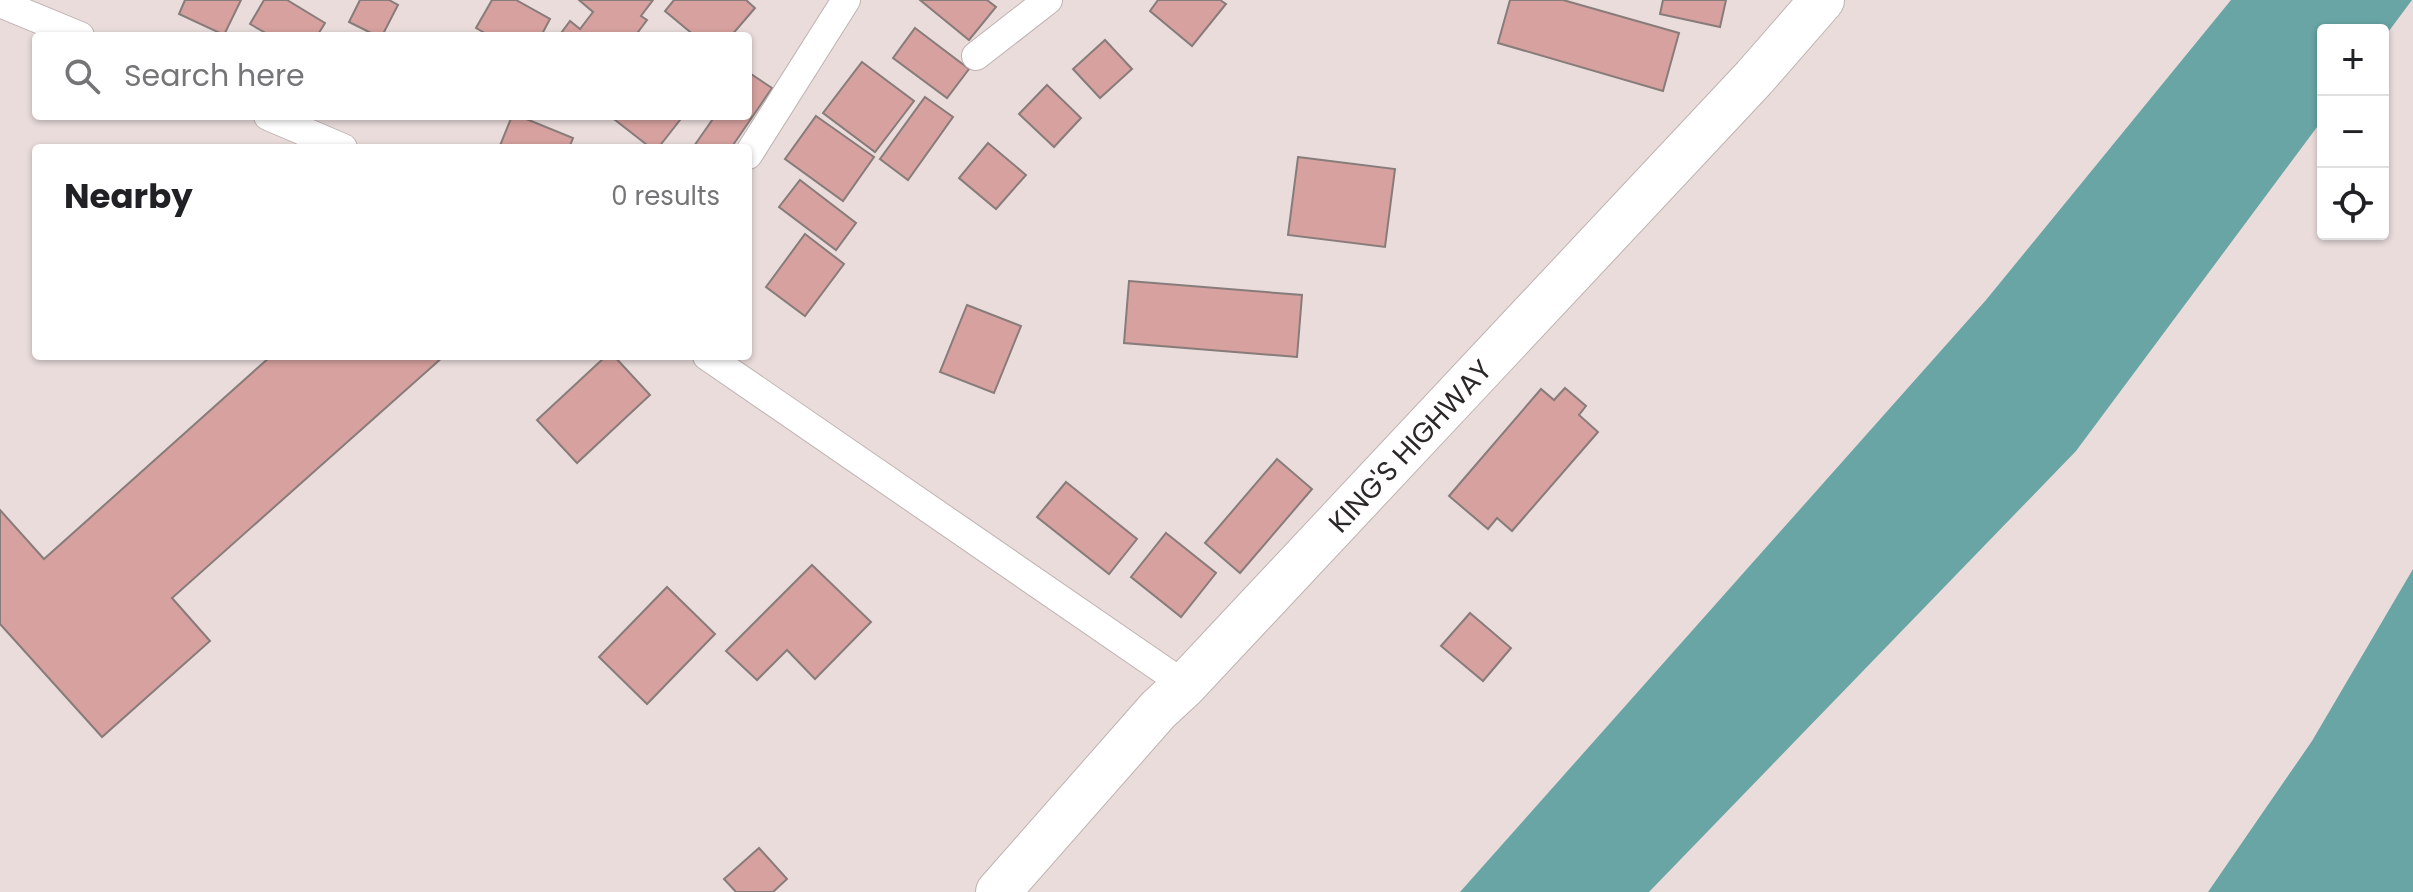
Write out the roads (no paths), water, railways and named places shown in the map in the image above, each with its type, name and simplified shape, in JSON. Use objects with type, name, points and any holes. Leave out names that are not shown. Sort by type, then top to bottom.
[{"type":"highway","name":"KING'S HIGHWAY","points":[[998,892],[1158,710],[1185,685],[1754,78],[1822,0]]},
{"type":"street","points":[[752,149],[846,0]]},
{"type":"street","points":[[976,56],[1048,0]]},
{"type":"street","points":[[3,2],[71,32]]},
{"type":"street","points":[[277,120],[334,144]]},
{"type":"street","points":[[713,360],[1185,685]]},
{"type":"water","points":[[2231,0],[2412,0],[2389,31],[2389,24],[2317,24],[2317,127],[2076,451],[1649,892],[1460,892],[1986,300]]},
{"type":"water","points":[[2413,569],[2413,892],[2208,892],[2312,741]]}]
